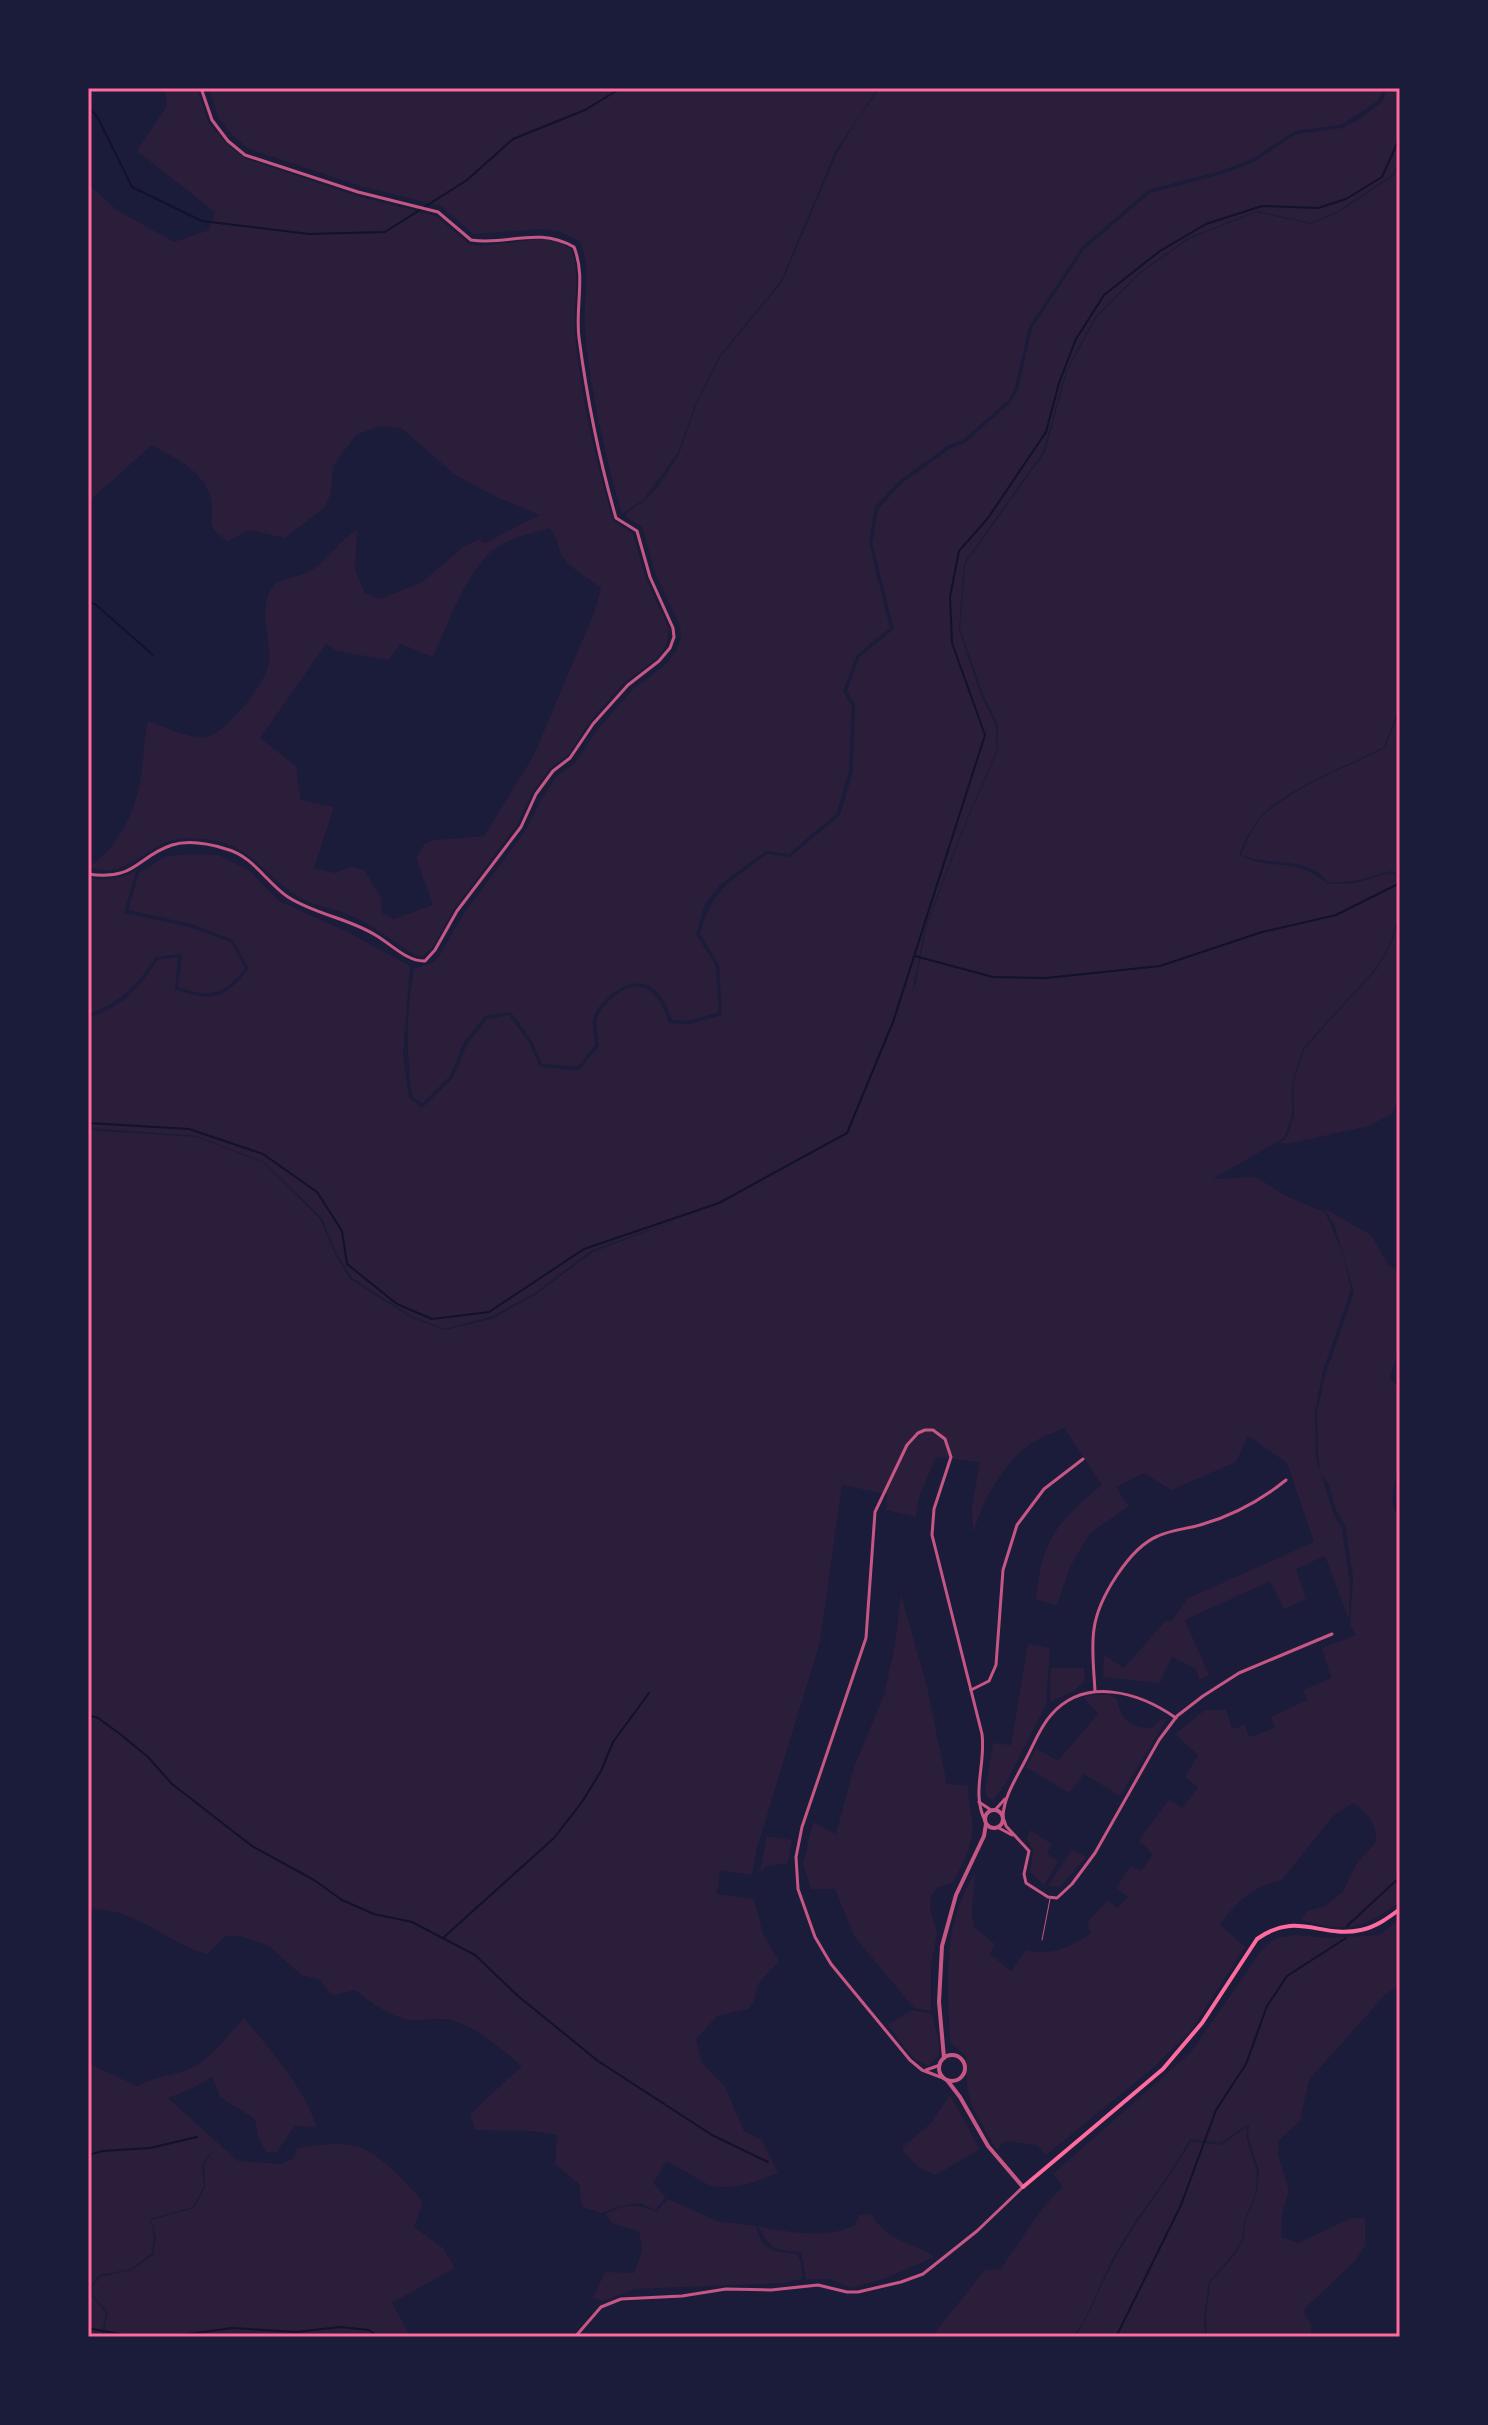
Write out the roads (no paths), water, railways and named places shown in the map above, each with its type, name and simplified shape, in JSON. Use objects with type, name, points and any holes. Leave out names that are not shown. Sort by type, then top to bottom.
[{"type":"main road","points":[[1023,2187],[1141,2088],[1181,2050],[1257,1939],[1270,1930],[1289,1925],[1335,1931],[1364,1930],[1400,1909]]},
{"type":"street","points":[[88,874],[113,875],[131,870],[178,844],[204,844],[229,849],[251,862],[271,884],[302,905],[344,918],[413,960],[425,961],[435,950],[457,911],[521,827],[536,794],[553,771],[570,758],[593,724],[628,685],[659,661],[674,637],[673,628],[650,577],[637,531],[616,518],[605,479],[579,336],[581,263],[574,247],[559,238],[543,236],[480,242],[471,240],[438,212],[358,192],[245,155],[228,141],[212,120],[201,88]]},
{"type":"street","points":[[963,2075],[955,2081],[945,2079],[922,2070],[910,2060],[824,1952],[802,1905],[796,1868],[802,1827],[866,1638],[875,1512],[907,1445],[918,1433],[933,1430],[949,1444],[951,1457],[934,1509],[932,1535],[983,1745],[977,1799],[986,1823],[1015,1837]]},
{"type":"street","points":[[971,1690],[989,1681],[996,1665],[1003,1570],[1017,1525],[1044,1489],[1083,1459]]},
{"type":"street","points":[[1095,1691],[1093,1636],[1097,1615],[1116,1578],[1131,1559],[1157,1536],[1233,1514],[1264,1497],[1286,1480]]},
{"type":"street","points":[[977,1799],[981,1806],[1004,1818],[1015,1837],[1029,1851],[1024,1874],[1026,1883],[1054,1899],[1064,1893],[1080,1874],[1105,1837],[1159,1740],[1176,1718],[1239,1673],[1332,1634]]},
{"type":"street","points":[[922,2070],[940,2065],[944,2058],[939,2002],[942,1946],[956,1895],[979,1846],[986,1814],[1007,1796],[1049,1716],[1068,1701],[1095,1691],[1127,1695],[1176,1718]]},
{"type":"street","points":[[979,1846],[1004,1818],[1007,1796]]},
{"type":"street","points":[[943,2040],[964,2062],[960,2097]]},
{"type":"street","points":[[944,2058],[957,2056]]},
{"type":"street","points":[[575,2337],[601,2307],[621,2299],[682,2296],[726,2289],[771,2290],[818,2285],[858,2292],[918,2277],[977,2231],[1023,2187],[988,2146],[960,2097],[945,2079],[940,2065]]},
{"type":"lane","points":[[1042,1940],[1051,1898]]},
{"type":"waterway","points":[[88,106],[98,118],[132,187],[202,221],[309,234],[385,232],[467,180],[513,139],[585,110],[621,88]]},
{"type":"waterway","points":[[88,1123],[189,1129],[263,1154],[317,1192],[342,1231],[347,1264],[397,1304],[432,1319],[489,1312],[584,1249],[719,1203],[847,1133],[893,1022],[985,735],[952,643],[950,597],[959,551],[988,518],[1046,432],[1059,383],[1076,339],[1104,295],[1160,251],[1206,224],[1262,206],[1318,208],[1346,199],[1382,177],[1400,137]]},
{"type":"waterway","points":[[88,602],[95,604],[153,655]]},
{"type":"waterway","points":[[915,956],[993,977],[1046,978],[1160,966],[1262,932],[1336,915],[1400,883]]},
{"type":"waterway","points":[[444,1937],[554,1838],[582,1802],[601,1771],[613,1742],[649,1693]]},
{"type":"waterway","points":[[88,1715],[98,1718],[120,1734],[148,1757],[172,1784],[252,1846],[314,1880],[342,1900],[374,1914],[412,1922],[475,1955],[518,1996],[598,2061],[712,2135],[768,2162]]},
{"type":"waterway","points":[[1347,1926],[1400,1877]]},
{"type":"waterway","points":[[1116,2337],[1181,2205],[1216,2110],[1246,2064],[1267,2006],[1287,1976],[1346,1938]]},
{"type":"waterway","points":[[88,2155],[150,2148],[197,2137]]},
{"type":"waterway","points":[[167,2337],[232,2328],[296,2332],[340,2327],[369,2330],[378,2337]]},
{"type":"waterway","points":[[88,2328],[135,2337]]}]
